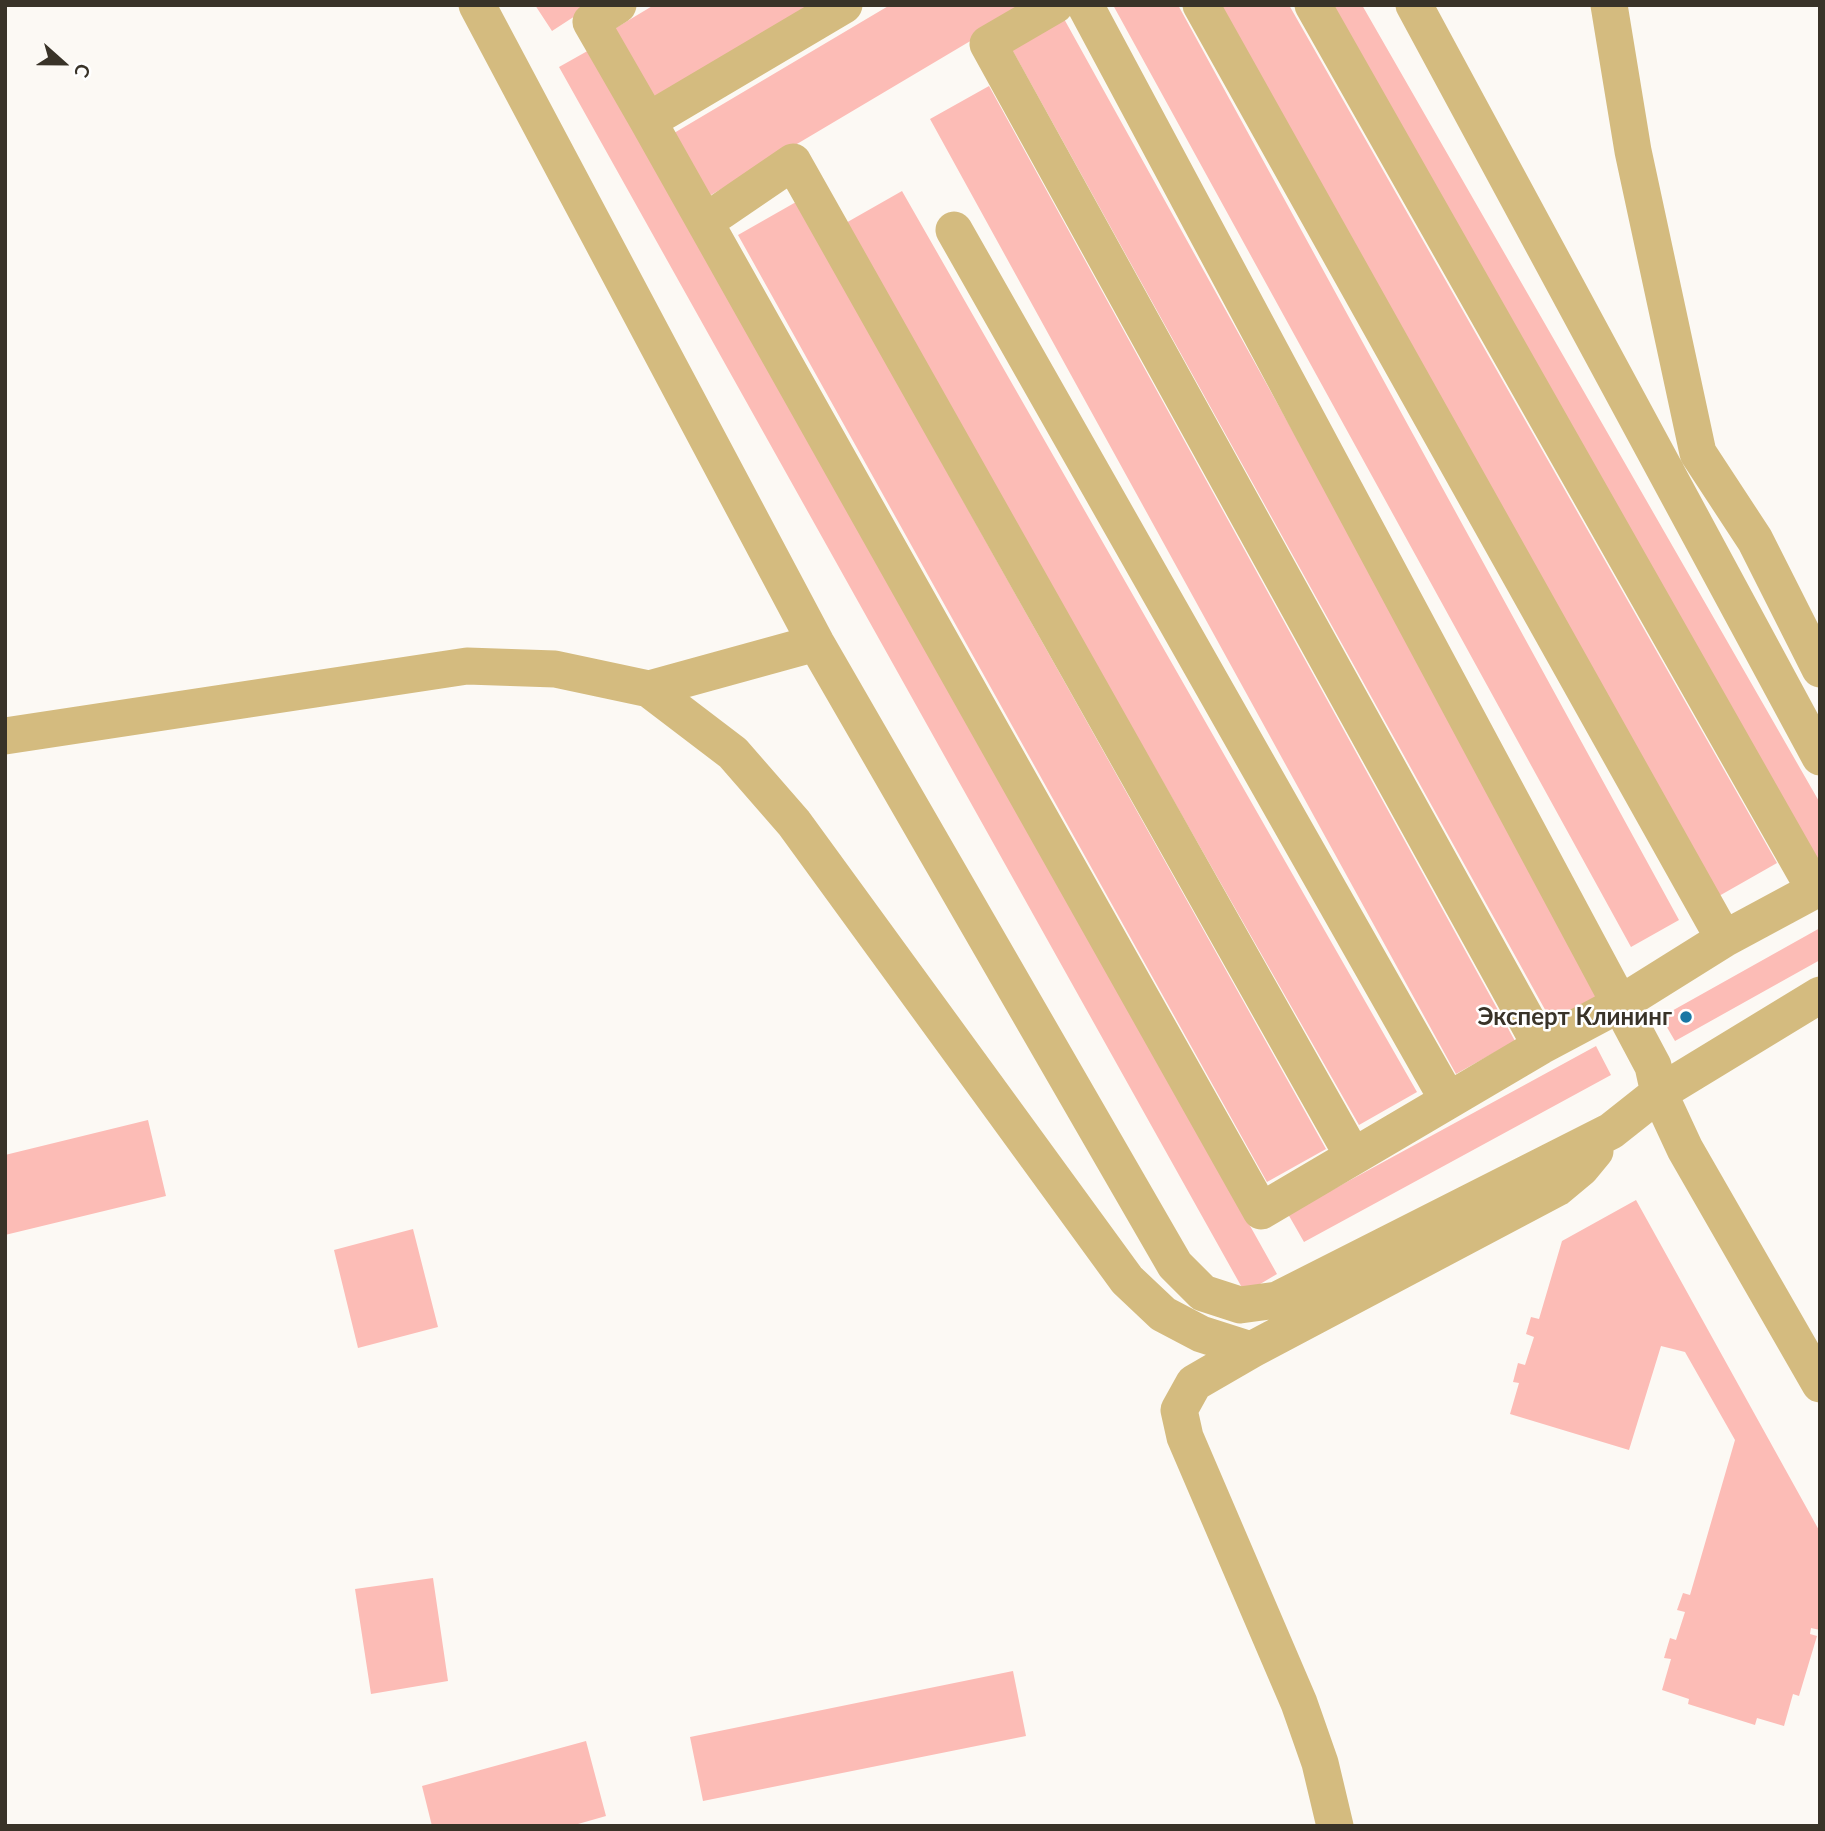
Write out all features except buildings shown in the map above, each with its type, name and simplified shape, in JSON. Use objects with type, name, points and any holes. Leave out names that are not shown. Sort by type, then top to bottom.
[{"type":"street","points":[[477,5],[816,643],[1175,1265],[1203,1293],[1240,1305],[1277,1300],[1611,1131],[1659,1093],[1820,995]]},
{"type":"street","points":[[618,5],[591,22],[1261,1211],[1541,1046],[1620,1003],[1724,939],[1815,890],[1313,5]]},
{"type":"street","points":[[648,121],[844,5]]},
{"type":"street","points":[[1055,5],[988,44],[1541,1046]]},
{"type":"street","points":[[1085,5],[1620,1003],[1653,1066],[1659,1093],[1685,1149],[1820,1384]]},
{"type":"street","points":[[1201,5],[1724,939]]},
{"type":"street","points":[[1414,5],[1820,757]]},
{"type":"street","points":[[1609,5],[1633,151],[1698,453],[1755,540],[1820,669]]},
{"type":"street","points":[[705,222],[793,162],[1353,1156]]},
{"type":"street","points":[[954,230],[1448,1100]]},
{"type":"street","points":[[649,689],[816,643]]},
{"type":"street","points":[[5,736],[467,666],[555,669],[649,689],[733,753],[794,823],[1127,1280],[1163,1314],[1201,1334],[1251,1349]]},
{"type":"street","points":[[1335,1826],[1320,1763],[1299,1703],[1185,1437],[1179,1410],[1194,1383],[1251,1349],[1557,1188],[1581,1168],[1611,1131]]},
{"type":"place","name":"Эксперт Клининг","points":[[1686,1017]]}]
